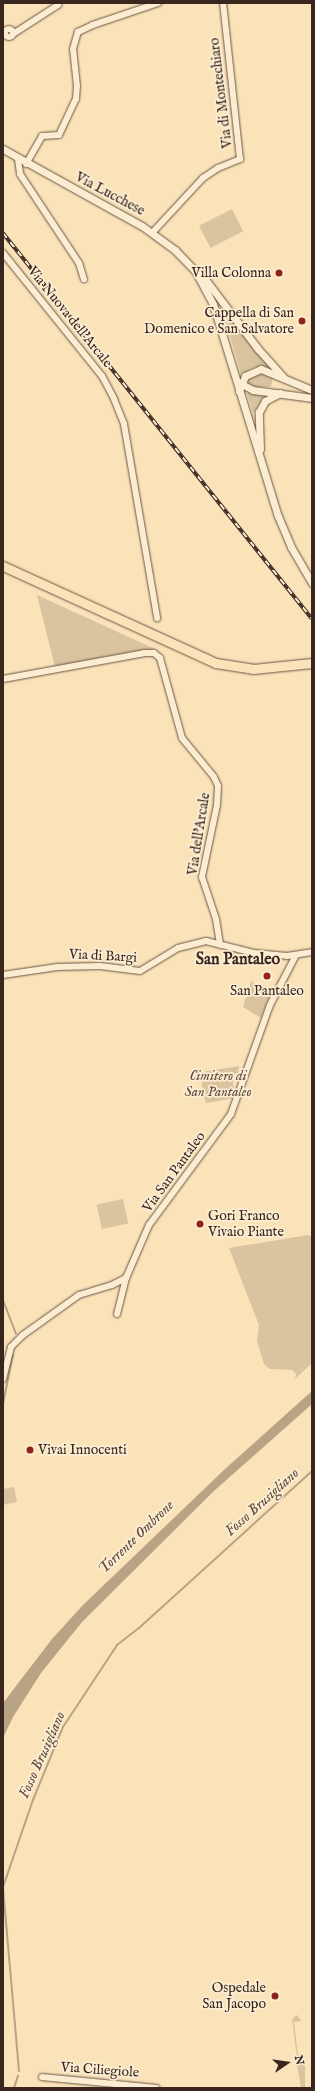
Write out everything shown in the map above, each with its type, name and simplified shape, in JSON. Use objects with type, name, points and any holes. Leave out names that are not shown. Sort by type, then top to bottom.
[{"type":"main road","points":[[3,566],[216,663],[253,669],[312,663]]},
{"type":"street","points":[[26,164],[42,136],[59,135],[76,99],[78,86],[73,49],[78,32],[93,24],[158,3]]},
{"type":"street","name":"Via di Montechiaro","points":[[152,233],[198,182],[218,168],[240,159],[223,3]]},
{"type":"street","points":[[4,32],[8,37],[58,5]]},
{"type":"street","name":"Via Lucchese","points":[[3,149],[26,164],[152,233],[175,250],[213,288],[258,349],[284,378]]},
{"type":"street","points":[[18,159],[20,172],[79,263],[84,280]]},
{"type":"street","name":"Via Nuova dell'Arcale","points":[[3,253],[102,376],[114,399],[125,431],[157,618]]},
{"type":"street","name":"Via Lucchese","points":[[196,272],[213,304],[261,465],[288,540],[312,583]]},
{"type":"street","name":"Via Lucchese","points":[[238,385],[247,374],[258,370],[269,371],[312,390]]},
{"type":"street","points":[[238,385],[254,390],[312,398]]},
{"type":"street","name":"Via Lucchese","points":[[261,465],[259,412],[266,401],[280,394]]},
{"type":"street","name":"Via dell'Arcale","points":[[3,679],[144,653],[154,653],[160,658],[181,735],[192,752],[214,777],[218,786],[218,800],[202,877],[216,919],[220,945]]},
{"type":"street","name":"Via di Bargi","points":[[3,975],[56,967],[100,966],[140,971],[187,945],[206,941],[249,952],[296,955],[312,952]]},
{"type":"street","name":"Via San Pantaleo","points":[[117,1314],[126,1278],[149,1225],[231,1114],[270,1005],[296,955]]},
{"type":"street","points":[[3,1379],[11,1347],[23,1336],[76,1297],[118,1283],[126,1278]]},
{"type":"street","points":[[3,1347],[11,1347]]},
{"type":"street","name":"Via Ciliegiole","points":[[42,2077],[156,2088]]},
{"type":"green space","points":[[232,209],[243,231],[210,248],[199,226]]},
{"type":"green space","points":[[222,308],[269,366],[268,367],[254,367],[241,374]]},
{"type":"green space","points":[[262,372],[273,378],[271,387],[253,387],[246,384],[246,379]]},
{"type":"green space","points":[[249,392],[266,396],[253,413],[247,394]]},
{"type":"green space","points":[[37,595],[155,649],[55,667]]},
{"type":"green space","points":[[251,981],[270,995],[261,1018],[243,1007]]},
{"type":"green space","name":"Cimitero di San Pantaleo","points":[[239,1066],[238,1073],[232,1074],[235,1098],[206,1103],[202,1089],[202,1072]]},
{"type":"green space","points":[[123,1199],[128,1223],[102,1229],[97,1205]]},
{"type":"green space","points":[[308,1235],[312,1237],[312,1363],[295,1379],[296,1374],[292,1370],[270,1369],[264,1364],[257,1341],[259,1325],[229,1248]]},
{"type":"green space","points":[[14,1487],[17,1502],[3,1505],[3,1489]]},
{"type":"green space","points":[[297,2015],[301,2021],[294,2022],[298,2055],[304,2054],[304,2057],[297,2058],[292,2019]]},
{"type":"green space","points":[[305,2063],[305,2088],[301,2088],[297,2064]]},
{"type":"shaded area","points":[[312,1391],[312,1404],[215,1490],[82,1622],[41,1673],[13,1717],[3,1738],[3,1703],[52,1639],[83,1605],[225,1469]]},
{"type":"waterway","points":[[3,1300],[16,1334]]},
{"type":"waterway","points":[[3,1404],[13,1354]]},
{"type":"waterway","name":"Fosso Brusigliano","points":[[19,2071],[3,1887],[33,1800],[63,1727],[117,1645],[139,1628],[312,1471]]},
{"type":"waterway","name":"Fosso Brusigliano","points":[[14,2088],[18,2076]]},
{"type":"railway","points":[[3,233],[312,619]]},
{"type":"place","name":"Villa Colonna","points":[[279,273]]},
{"type":"place","name":"Cappella di San Domenico e San Salvatore","points":[[302,321]]},
{"type":"place","name":"San Pantaleo","points":[[267,976]]},
{"type":"place","name":"Gori Franco Vivaio Piante","points":[[200,1224]]},
{"type":"place","name":"Vivai Innocenti","points":[[30,1450]]},
{"type":"place","name":"Ospedale San Jacopo","points":[[275,1996]]},
{"type":"district","name":"San Pantaleo","points":[[238,960]]},
{"type":"water label","name":"Torrente Ombrone","points":[[136,1537]]}]
